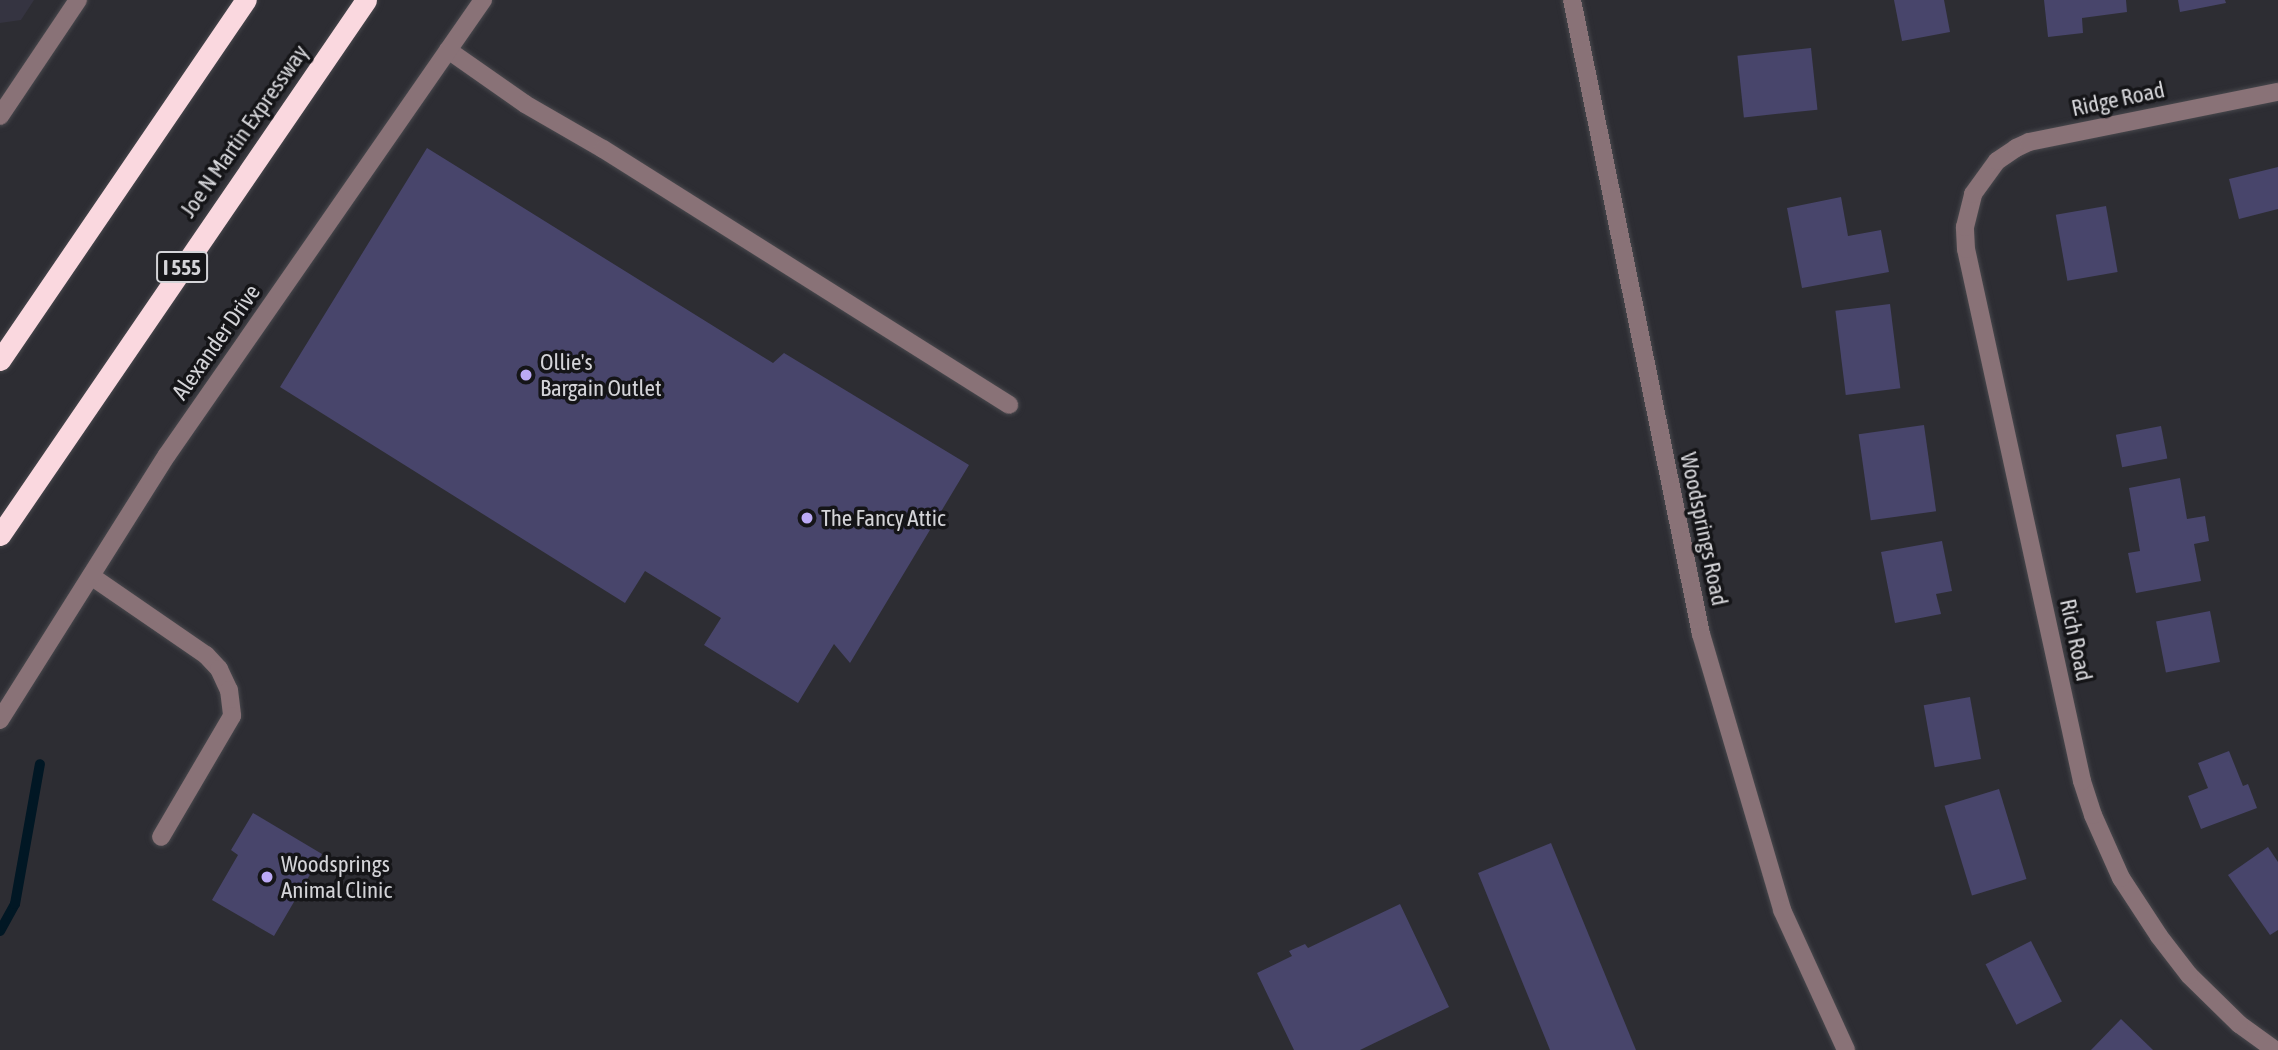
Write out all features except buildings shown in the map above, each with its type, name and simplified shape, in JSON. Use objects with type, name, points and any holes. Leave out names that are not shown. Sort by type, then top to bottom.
[{"type":"highway","points":[[0,360],[246,0]]},
{"type":"highway","name":"Joe N Martin Expressway","points":[[0,535],[366,0]]},
{"type":"street","points":[[0,116],[78,0]]},
{"type":"street","name":"Alexander Drive","points":[[0,720],[167,455],[483,0]]},
{"type":"street","points":[[1555,0],[1573,5]]},
{"type":"street","name":"Woodsprings Road","points":[[1573,5],[1701,634],[1782,910],[1846,1050]]},
{"type":"street","points":[[448,50],[525,104],[603,149],[1009,405]]},
{"type":"street","name":"Ridge Road","points":[[1982,181],[1997,162],[2029,142],[2278,92]]},
{"type":"street","name":"Rich Road","points":[[1982,181],[1969,205],[1966,249],[2082,781],[2121,878],[2159,936],[2189,975],[2230,1016],[2275,1050]]},
{"type":"street","points":[[91,576],[206,655],[219,669],[229,690],[232,716],[160,837]]},
{"type":"shaded area","points":[[0,0],[34,0],[21,20],[0,23]]},
{"type":"waterway","points":[[0,931],[15,904],[40,764]]},
{"type":"place","name":"Ollie's Bargain Outlet","points":[[526,375]]},
{"type":"place","name":"The Fancy Attic","points":[[807,518]]},
{"type":"place","name":"Woodsprings Animal Clinic","points":[[267,877]]}]
